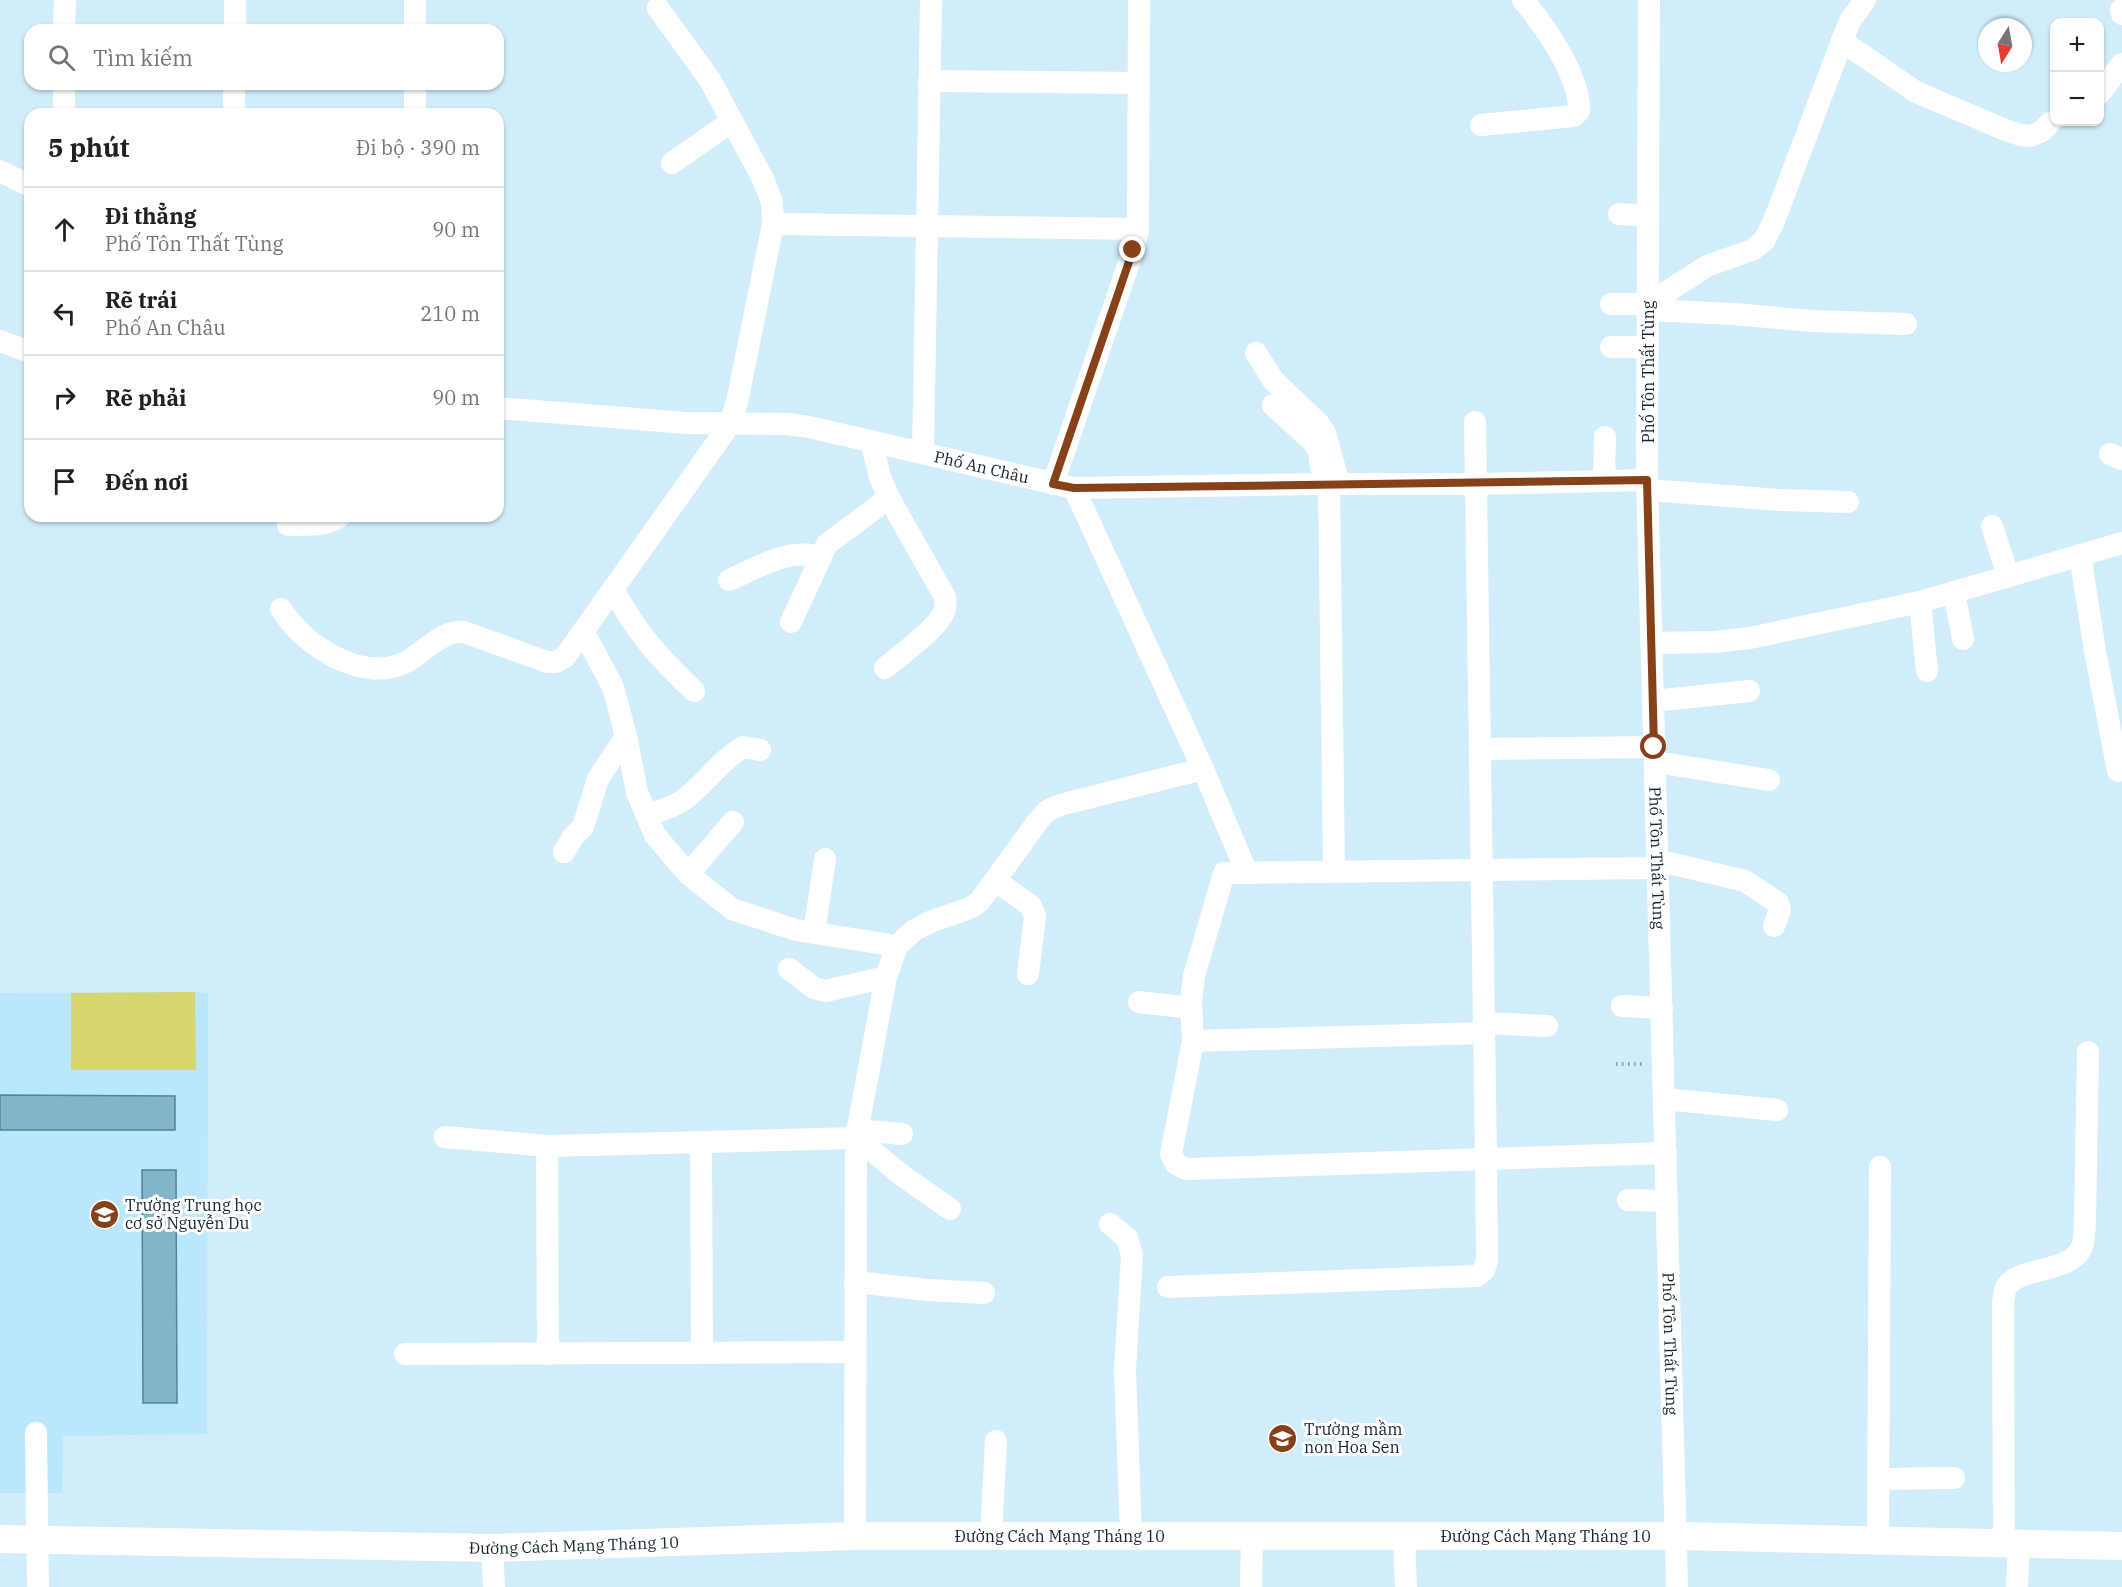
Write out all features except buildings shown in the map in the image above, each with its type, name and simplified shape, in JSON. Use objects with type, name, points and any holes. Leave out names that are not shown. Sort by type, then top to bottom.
[{"type":"main road","name":"Đường Cách Mạng Tháng 10","points":[[0,1539],[492,1548],[855,1536],[1676,1536],[2122,1546]]},
{"type":"street","points":[[64,0],[64,24]]},
{"type":"street","points":[[235,0],[235,24]]},
{"type":"street","points":[[415,0],[415,24]]},
{"type":"street","points":[[923,453],[932,0]]},
{"type":"street","points":[[1139,0],[1138,229],[1064,486],[1203,769],[1247,873]]},
{"type":"street","points":[[1481,124],[1574,116],[1579,111],[1580,99],[1561,52],[1523,0]]},
{"type":"street","name":"Phố Tôn Thất Tùng","points":[[1648,0],[1647,485],[1677,1587]]},
{"type":"street","points":[[1648,307],[1707,266],[1752,250],[1764,241],[1774,221],[1850,21],[1865,0]]},
{"type":"street","points":[[281,609],[290,622],[313,644],[334,658],[363,666],[386,668],[406,662],[454,631],[464,632],[547,662],[556,662],[565,657],[730,424],[737,402],[773,224],[772,202],[763,179],[710,80],[658,8]]},
{"type":"street","points":[[2121,10],[2122,14]]},
{"type":"street","points":[[1842,41],[1916,92],[2003,129],[2031,136],[2042,131],[2050,123]]},
{"type":"street","points":[[2104,88],[2122,64]]},
{"type":"street","points":[[929,81],[1139,83]]},
{"type":"street","points":[[64,90],[64,108]]},
{"type":"street","points":[[234,90],[234,108]]},
{"type":"street","points":[[415,90],[415,108]]},
{"type":"street","points":[[672,163],[732,121]]},
{"type":"street","points":[[0,171],[24,183]]},
{"type":"street","points":[[1619,214],[1648,216]]},
{"type":"street","points":[[773,224],[1138,229]]},
{"type":"street","points":[[1611,304],[1812,321],[1906,324]]},
{"type":"street","points":[[0,341],[24,350]]},
{"type":"street","points":[[1611,347],[1647,347]]},
{"type":"street","points":[[1256,352],[1272,380],[1319,424],[1325,433],[1330,484],[1334,872]]},
{"type":"street","points":[[1274,405],[1312,441],[1319,451],[1330,484]]},
{"type":"street","name":"Phố An Châu","points":[[504,408],[686,423],[787,424],[809,427],[1064,486],[1477,484],[1604,481],[1781,500],[1848,502]]},
{"type":"street","points":[[1168,1287],[1477,1276],[1484,1270],[1487,1260],[1486,1158],[1475,422]]},
{"type":"street","points":[[1604,481],[1605,437]]},
{"type":"street","points":[[871,441],[880,477],[889,498],[945,597],[946,607],[936,624],[885,668]]},
{"type":"street","points":[[791,622],[827,544],[889,498]]},
{"type":"street","points":[[288,525],[330,522]]},
{"type":"street","points":[[1992,526],[2008,576]]},
{"type":"street","points":[[1652,643],[1715,642],[1750,638],[1920,602],[2122,543]]},
{"type":"street","points":[[729,580],[792,554],[810,554],[821,558]]},
{"type":"street","points":[[2080,555],[2094,651],[2118,771]]},
{"type":"street","points":[[613,589],[628,617],[661,660],[694,691]]},
{"type":"street","points":[[1954,591],[1963,639]]},
{"type":"street","points":[[1920,602],[1927,671]]},
{"type":"street","points":[[583,631],[613,687],[637,792],[646,815],[655,835],[688,874],[732,909],[795,930],[897,946]]},
{"type":"street","points":[[1653,701],[1749,691]]},
{"type":"street","points":[[564,852],[573,837],[583,827],[598,779],[626,736]]},
{"type":"street","points":[[646,815],[672,807],[684,799],[731,754],[742,747],[760,750]]},
{"type":"street","points":[[1480,749],[1655,755],[1769,780]]},
{"type":"street","points":[[855,1536],[856,1134],[886,977],[897,946],[912,931],[921,926],[970,908],[980,901],[1047,811],[1060,805],[1203,769]]},
{"type":"street","points":[[688,874],[733,822]]},
{"type":"street","points":[[814,933],[825,859]]},
{"type":"street","points":[[1666,1153],[1186,1169],[1180,1167],[1173,1161],[1171,1154],[1193,1041],[1191,1008],[1194,976],[1224,873],[1657,864],[1746,882],[1778,903],[1780,909],[1774,926]]},
{"type":"street","points":[[996,881],[1031,906],[1034,911],[1028,974]]},
{"type":"street","points":[[789,969],[814,988],[826,991],[886,977]]},
{"type":"street","points":[[1139,1002],[1191,1008]]},
{"type":"street","points":[[1622,1006],[1662,1008]]},
{"type":"street","points":[[1193,1041],[1547,1026]]},
{"type":"street","points":[[2017,1587],[2012,1544],[2003,1304],[2005,1288],[2014,1278],[2073,1259],[2082,1247],[2085,1221],[2088,1052]]},
{"type":"street","points":[[1664,1099],[1777,1110]]},
{"type":"street","points":[[856,1134],[903,1176],[950,1209]]},
{"type":"street","points":[[445,1137],[547,1146],[902,1134]]},
{"type":"street","points":[[701,1142],[702,1352]]},
{"type":"street","points":[[547,1146],[548,1354]]},
{"type":"street","points":[[1878,1540],[1880,1167]]},
{"type":"street","points":[[1628,1200],[1667,1201]]},
{"type":"street","points":[[1110,1224],[1127,1238],[1132,1255],[1125,1370],[1131,1536]]},
{"type":"street","points":[[855,1282],[984,1293]]},
{"type":"street","points":[[405,1354],[854,1352]]},
{"type":"street","points":[[36,1433],[38,1587]]},
{"type":"street","points":[[991,1536],[996,1441]]},
{"type":"street","points":[[1879,1479],[1954,1478]]},
{"type":"street","points":[[1251,1587],[1252,1536]]},
{"type":"street","points":[[1404,1536],[1406,1587]]},
{"type":"street","points":[[492,1548],[494,1587]]},
{"type":"path","points":[[1616,1064],[1663,1065]]},
{"type":"shaded area","points":[[195,992],[196,1070],[71,1070],[71,993]]},
{"type":"shaded area","name":"Trường Trung học cơ sở Nguyễn Du","points":[[0,993],[208,993],[207,1434],[63,1436],[62,1493],[0,1493]]},
{"type":"place","name":"Trường Trung học cơ sở Nguyễn Du","points":[[104,1214]]},
{"type":"place","name":"Trường mầm non Hoa Sen","points":[[1283,1438]]},
{"type":"route","points":[[1133,250],[1053,484],[1074,488],[1647,480],[1654,747]]}]
